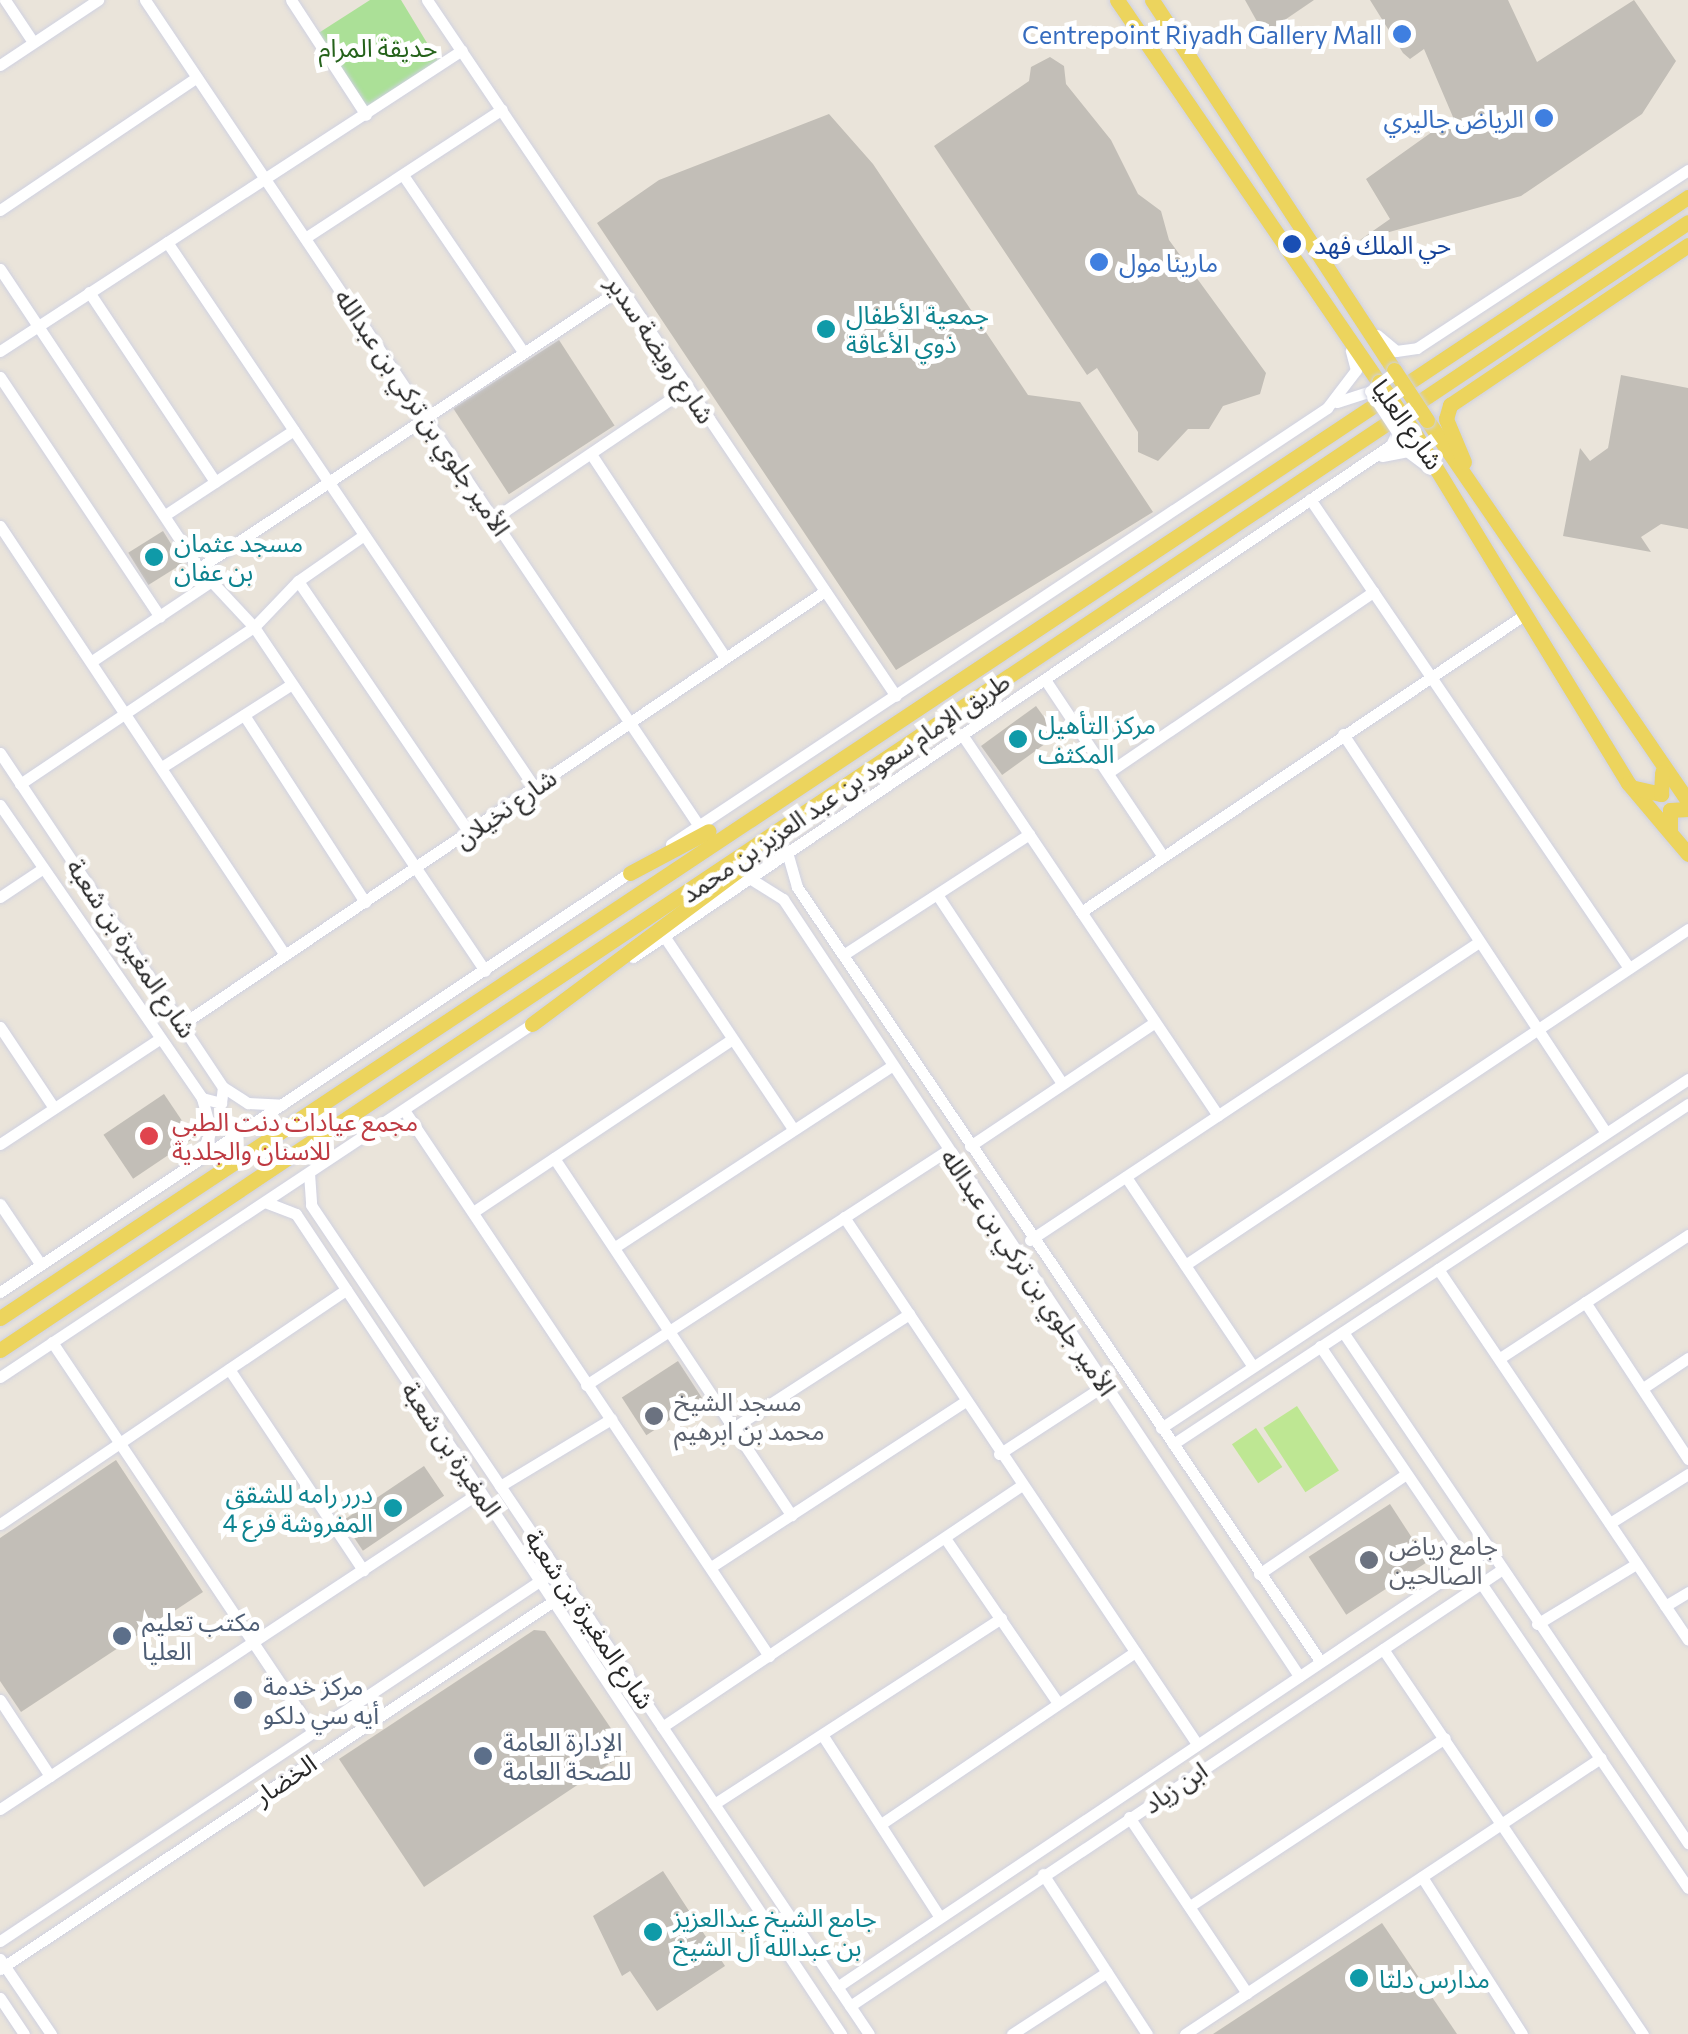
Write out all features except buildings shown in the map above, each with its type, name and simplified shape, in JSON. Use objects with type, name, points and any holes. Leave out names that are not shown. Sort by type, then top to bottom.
[{"type":"main road","name":"شارع العليا","points":[[1117,0],[1332,316],[1404,431],[1458,496],[1524,616],[1628,783],[1684,849]]},
{"type":"main road","name":"شارع العليا","points":[[1152,0],[1427,420],[1688,801]]},
{"type":"main road","name":"طريق الإمام سعود بن عبد العزيز بن محمد","points":[[0,1318],[779,796],[1688,198]]},
{"type":"main road","name":"طريق الإمام سعود بن عبد العزيز بن محمد","points":[[0,1350],[1688,222]]},
{"type":"main road","points":[[1474,489],[1449,432],[1450,405],[1688,245]]},
{"type":"main road","points":[[1628,783],[1649,796],[1661,794],[1660,765]]},
{"type":"main road","points":[[532,1024],[863,776]]},
{"type":"main road","points":[[630,872],[779,796]]},
{"type":"main road","points":[[1684,849],[1666,817],[1678,806],[1688,810]]},
{"type":"street","points":[[6,0],[33,42]]},
{"type":"street","points":[[0,64],[98,0]]},
{"type":"street","points":[[291,0],[366,114]]},
{"type":"street","name":"شارع رويضة سدير","points":[[428,0],[896,696]]},
{"type":"street","name":"الأمير جلوي بن تركي بن عبدالله","points":[[149,1],[196,78],[496,518],[699,826]]},
{"type":"street","points":[[0,351],[462,50]]},
{"type":"street","points":[[0,210],[196,78]]},
{"type":"street","points":[[305,238],[502,109]]},
{"type":"street","points":[[1353,308],[1396,351],[1417,348],[1688,170]]},
{"type":"street","points":[[403,175],[522,350]]},
{"type":"street","points":[[166,242],[534,787]]},
{"type":"street","points":[[0,269],[199,568],[254,627],[485,970]]},
{"type":"street","points":[[199,568],[522,350],[620,289]]},
{"type":"street","points":[[89,292],[215,482]]},
{"type":"street","points":[[1327,408],[1357,361],[1332,316]]},
{"type":"street","points":[[0,377],[160,617]]},
{"type":"street","points":[[0,1292],[1327,408],[1374,386]]},
{"type":"street","points":[[496,518],[687,388]]},
{"type":"street","points":[[165,515],[294,430]]},
{"type":"street","points":[[0,1378],[1046,681],[1391,445],[1404,431]]},
{"type":"street","points":[[1359,464],[1407,451],[1458,496]]},
{"type":"street","points":[[592,454],[725,657]]},
{"type":"street","points":[[1310,499],[1629,968]]},
{"type":"street","points":[[0,526],[285,955]]},
{"type":"street","points":[[20,784],[254,627],[298,581],[364,536]]},
{"type":"street","points":[[298,581],[468,833]]},
{"type":"street","points":[[92,661],[210,582]]},
{"type":"street","name":"شارع نخيلان","points":[[184,1023],[825,590]]},
{"type":"street","points":[[1109,772],[1374,592]]},
{"type":"street","points":[[1082,912],[1162,854],[1524,616]]},
{"type":"street","points":[[1046,681],[1162,854]]},
{"type":"street","points":[[162,767],[292,684]]},
{"type":"street","points":[[244,715],[365,902]]},
{"type":"street","points":[[1343,734],[1606,1132]]},
{"type":"street","points":[[963,736],[1152,1024],[1218,1115]]},
{"type":"street","name":"شارع المغيرة بن شعبة","points":[[0,753],[184,1023],[223,1087]]},
{"type":"street","name":"شارع المغيرة بن شعبة","points":[[0,806],[202,1098]]},
{"type":"street","points":[[843,955],[1028,834]]},
{"type":"street","name":"الأمير جلوي بن تركي بن عبدالله","points":[[787,852],[796,887],[1030,1240],[1320,1661]]},
{"type":"street","points":[[0,897],[42,869]]},
{"type":"street","name":"الأمير جلوي بن تركي بن عبدالله","points":[[750,879],[783,898],[1298,1676]]},
{"type":"street","points":[[783,898],[780,885],[796,887]]},
{"type":"street","points":[[938,896],[1062,1083]]},
{"type":"street","points":[[1185,1265],[1688,929]]},
{"type":"street","points":[[664,936],[792,1129]]},
{"type":"street","points":[[1030,1240],[1479,942]]},
{"type":"street","points":[[970,1146],[1152,1024]]},
{"type":"street","points":[[0,1027],[54,1108]]},
{"type":"street","points":[[0,1144],[158,1039]]},
{"type":"street","points":[[472,1212],[732,1039]]},
{"type":"street","points":[[615,1247],[892,1066]]},
{"type":"street","points":[[1149,1452],[1252,1366],[1688,1079]]},
{"type":"street","points":[[195,1164],[211,1130],[202,1098],[221,1102],[223,1087],[248,1103],[286,1104]]},
{"type":"street","points":[[1168,1437],[1343,1332],[1688,1104]]},
{"type":"street","points":[[404,1110],[768,1656]]},
{"type":"street","points":[[586,1385],[947,1150]]},
{"type":"street","points":[[554,1158],[791,1515]]},
{"type":"street","points":[[265,1202],[296,1214],[311,1205],[309,1173]]},
{"type":"street","points":[[1126,1178],[1252,1366]]},
{"type":"street","points":[[990,1210],[1005,1201]]},
{"type":"street","points":[[0,1204],[40,1265]]},
{"type":"street","name":"شارع المغيرة بن شعبة","points":[[311,1205],[869,2034]]},
{"type":"street","name":"المغيرة بن شعبة","points":[[296,1214],[840,2034]]},
{"type":"street","points":[[999,1223],[1013,1214]]},
{"type":"street","points":[[1477,1216],[1488,1235]]},
{"type":"street","points":[[844,1217],[999,1454],[1197,1744]]},
{"type":"street","points":[[1500,1358],[1688,1235]]},
{"type":"street","points":[[1438,1269],[1688,1640]]},
{"type":"street","points":[[0,1524],[346,1290]]},
{"type":"street","points":[[1586,1302],[1688,1459]]},
{"type":"street","points":[[733,1428],[909,1314]]},
{"type":"street","points":[[1343,1332],[1486,1551],[1688,1843]]},
{"type":"street","points":[[52,1342],[313,1732]]},
{"type":"street","points":[[1320,1346],[1404,1476],[1688,1888]]},
{"type":"street","points":[[1643,1388],[1688,1358]]},
{"type":"street","points":[[230,1368],[364,1570]]},
{"type":"street","points":[[999,1454],[1105,1385]]},
{"type":"street","points":[[711,1567],[966,1402]]},
{"type":"street","points":[[500,1486],[611,1419]]},
{"type":"street","points":[[1610,1524],[1688,1474]]},
{"type":"street","points":[[1259,1574],[1404,1476]]},
{"type":"street","points":[[662,1727],[1022,1486]]},
{"type":"street","points":[[0,1809],[480,1492]]},
{"type":"street","points":[[946,1538],[1058,1703]]},
{"type":"street","name":"ابن زياد","points":[[837,1986],[1486,1551]]},
{"type":"street","points":[[1537,1624],[1636,1564]]},
{"type":"street","name":"الخضار","points":[[0,1941],[556,1570]]},
{"type":"street","name":"ابن زياد","points":[[850,2006],[1501,1570]]},
{"type":"street","name":"الخضار","points":[[2,1964],[570,1590]]},
{"type":"street","points":[[1665,1606],[1688,1592]]},
{"type":"street","points":[[714,1804],[1001,1618]]},
{"type":"street","points":[[1383,1648],[1506,1822],[1642,2034]]},
{"type":"street","points":[[881,1824],[1135,1652]]},
{"type":"street","points":[[0,1700],[50,1776]]},
{"type":"street","points":[[823,1736],[939,1916]]},
{"type":"street","points":[[1190,1906],[1445,1738]]},
{"type":"street","points":[[1185,2034],[1601,1758]]},
{"type":"street","points":[[1129,1817],[1247,1993]]},
{"type":"street","points":[[1043,1874],[1148,2034]]},
{"type":"street","points":[[1422,1877],[1522,2034]]},
{"type":"street","points":[[884,1954],[896,1973]]},
{"type":"street","points":[[2,1964],[51,2034]]},
{"type":"street","points":[[1013,2034],[1107,1972]]},
{"type":"street","points":[[0,1998],[24,2034]]},
{"type":"green space","name":"حديقة المرام","points":[[370,0],[401,0],[438,61],[368,109],[317,34]]},
{"type":"green space","points":[[1297,1406],[1339,1471],[1305,1492],[1263,1428]]},
{"type":"green space","points":[[1256,1428],[1282,1467],[1258,1483],[1232,1444]]},
{"type":"place","name":"Centrepoint Riyadh Gallery Mall","points":[[1402,34]]},
{"type":"place","name":"الرياض جاليري","points":[[1544,118]]},
{"type":"place","name":"حي الملك فهد","points":[[1292,244]]},
{"type":"place","name":"مارينا مول","points":[[1099,262]]},
{"type":"place","name":"جمعية الأطفال ذوي الأعاقة","points":[[826,329]]},
{"type":"place","name":"مسجد عثمان بن عفان","points":[[154,557]]},
{"type":"place","name":"مركز التأهيل المكثف","points":[[1018,739]]},
{"type":"place","name":"مجمع عيادات دنت الطبي للاسنان والجلدية","points":[[149,1136]]},
{"type":"place","name":"مسجد الشيخ محمد بن ابرهيم","points":[[654,1416]]},
{"type":"place","name":"درر رامه للشقق المفروشة فرع 4","points":[[393,1508]]},
{"type":"place","name":"جامع رياض الصالحين","points":[[1369,1560]]},
{"type":"place","name":"مكتب تعليم العليا","points":[[122,1636]]},
{"type":"place","name":"مركز خدمة أيه سي دلكو","points":[[243,1700]]},
{"type":"place","name":"الإدارة العامة للصحة العامة","points":[[483,1756]]},
{"type":"place","name":"جامع الشيخ عبدالعزيز بن عبدالله أل الشيخ","points":[[653,1932]]},
{"type":"place","name":"مدارس دلتا","points":[[1359,1978]]}]
